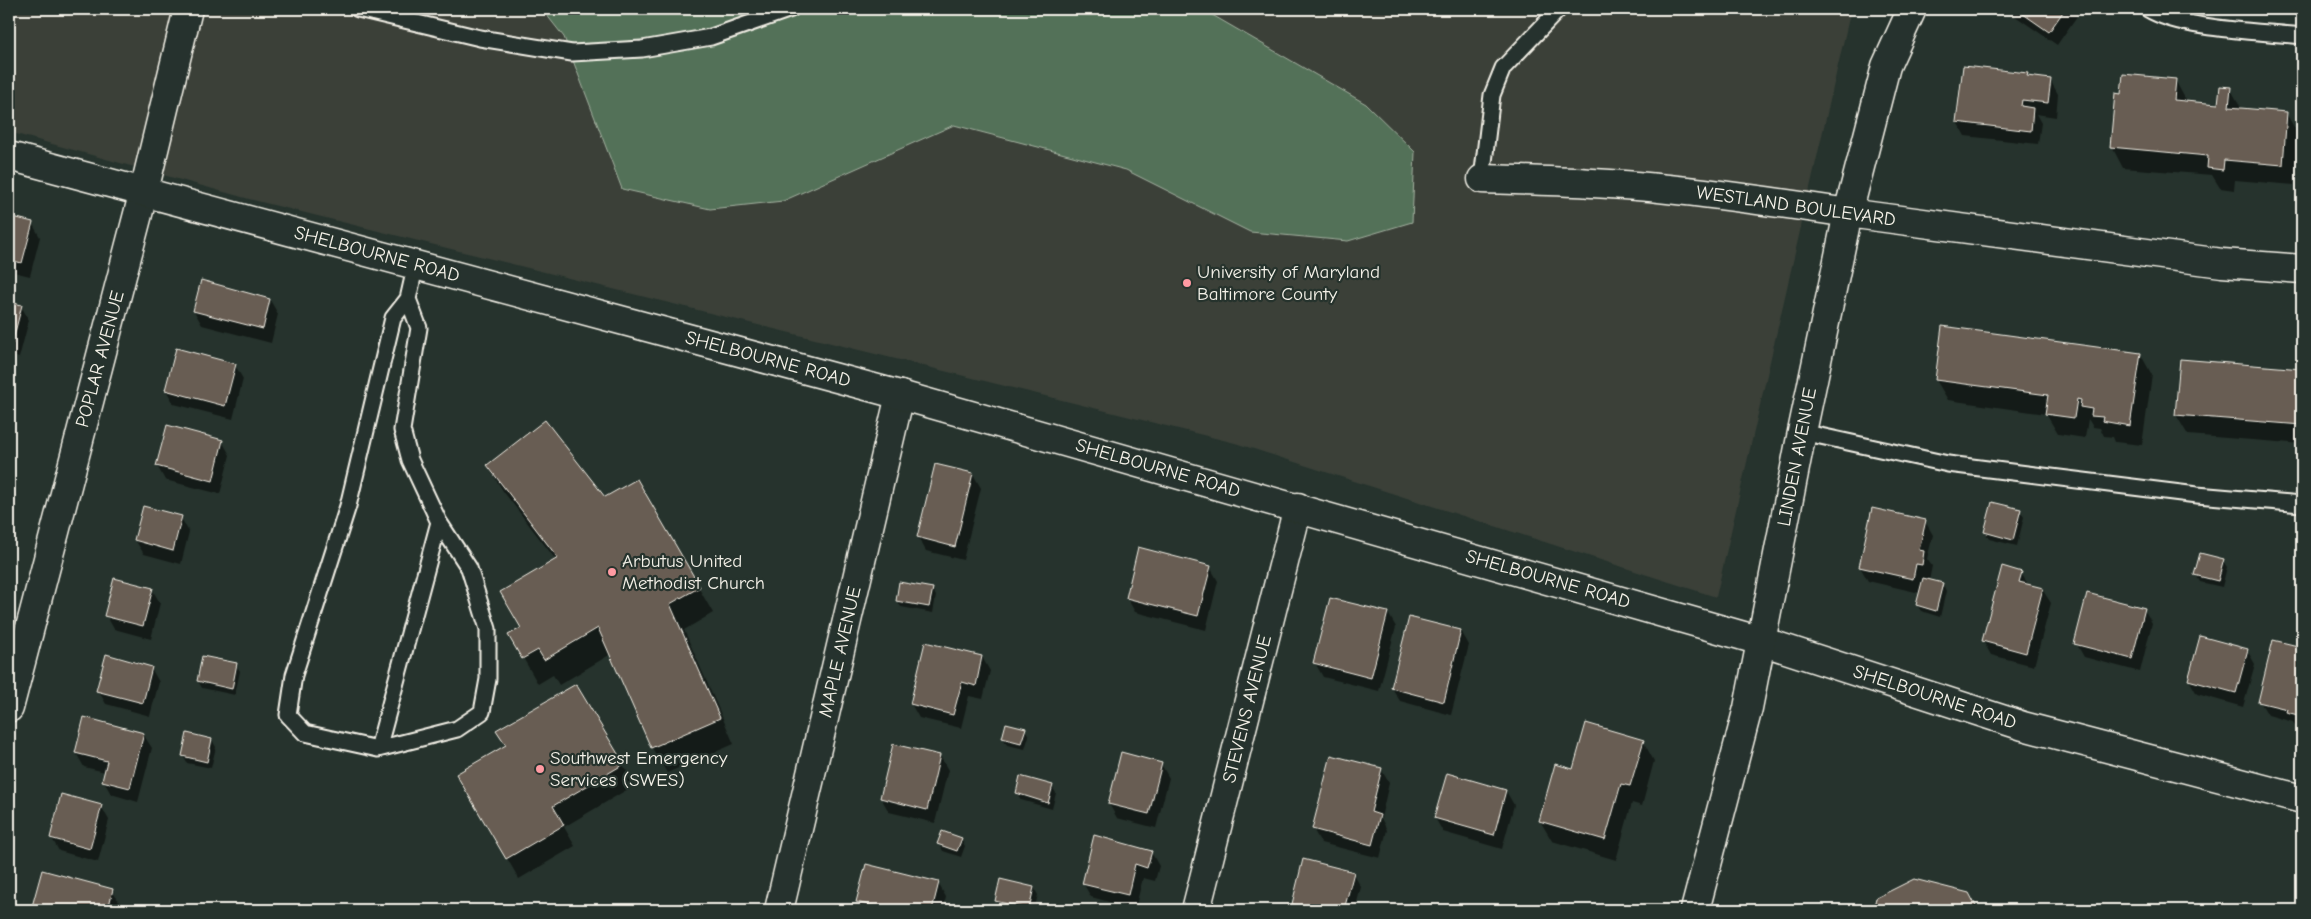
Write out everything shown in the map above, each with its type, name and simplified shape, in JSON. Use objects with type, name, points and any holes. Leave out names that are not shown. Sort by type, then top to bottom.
[{"type":"street","name":"POPLAR AVENUE","points":[[9,708],[144,191],[188,9]]},
{"type":"street","name":"LINDEN AVENUE","points":[[1695,910],[1748,708],[1802,432],[1848,213],[1886,66],[1912,9]]},
{"type":"street","name":"SHELBOURNE ROAD","points":[[9,156],[900,395],[1298,507],[1761,641],[2023,726],[2302,799]]},
{"type":"street","name":"WESTLAND BOULEVARD","points":[[1482,179],[1666,188],[1739,196],[1848,213],[2222,263],[2302,269]]},
{"type":"street","name":"MAPLE AVENUE","points":[[779,910],[900,395]]},
{"type":"street","name":"STEVENS AVENUE","points":[[1196,910],[1298,507]]},
{"type":"lane","points":[[358,9],[480,38],[572,52],[642,49],[710,37],[791,9]]},
{"type":"lane","name":"WESTLAND BOULEVARD","points":[[1482,179],[1492,94],[1504,68],[1559,9]]},
{"type":"lane","points":[[2148,9],[2159,16],[2179,22],[2302,36]]},
{"type":"lane","points":[[408,299],[419,328],[402,430],[410,460],[439,522],[469,568],[488,629],[488,679],[482,712],[457,729],[378,749],[305,733],[288,715],[294,675],[348,506],[394,318],[408,299],[416,264]]},
{"type":"lane","points":[[1802,432],[1948,464],[2197,495],[2302,504]]},
{"type":"lane","points":[[378,749],[439,522]]},
{"type":"shaded area","name":"University of Maryland Baltimore County","points":[[9,9],[1851,9],[1716,597],[1235,443],[249,199],[9,132]]},
{"type":"green space","points":[[542,9],[1202,9],[1366,104],[1415,152],[1412,222],[1348,241],[1250,232],[1126,170],[954,125],[783,201],[710,209],[622,189],[564,37]]},
{"type":"building","points":[[2016,9],[2065,9],[2049,32]]},
{"type":"building","points":[[1963,66],[2028,73],[2027,76],[2051,79],[2048,103],[2022,100],[2021,106],[2033,108],[2031,131],[1956,122]]},
{"type":"building","points":[[2123,74],[2176,79],[2174,100],[2218,104],[2220,86],[2231,87],[2229,107],[2287,112],[2283,165],[2224,160],[2223,170],[2207,168],[2208,156],[2110,147],[2115,93],[2121,94]]},
{"type":"building","points":[[9,216],[33,222],[22,263],[9,260]]},
{"type":"building","points":[[201,280],[270,299],[263,329],[193,311]]},
{"type":"building","points":[[9,302],[22,305],[12,344],[9,344]]},
{"type":"building","points":[[1942,326],[2141,353],[2130,426],[2102,421],[2103,417],[2091,416],[2092,409],[2080,407],[2081,400],[2077,399],[2074,418],[2045,414],[2048,395],[1935,380]]},
{"type":"building","points":[[176,348],[236,364],[225,406],[165,390]]},
{"type":"building","points":[[2180,359],[2302,369],[2302,425],[2175,415]]},
{"type":"building","name":"Arbutus United Methodist Church","points":[[545,420],[605,497],[637,479],[700,587],[670,604],[720,718],[651,748],[598,628],[544,660],[538,650],[522,659],[508,635],[521,628],[500,592],[558,558],[487,465]]},
{"type":"building","points":[[167,425],[223,440],[213,481],[156,466]]},
{"type":"building","points":[[935,464],[973,473],[955,547],[917,537]]},
{"type":"building","points":[[1992,502],[2021,509],[2013,540],[1984,532]]},
{"type":"building","points":[[143,506],[182,516],[173,551],[134,540]]},
{"type":"building","points":[[1872,508],[1926,520],[1919,550],[1924,551],[1922,565],[1916,564],[1913,579],[1859,567]]},
{"type":"building","points":[[1138,547],[1211,566],[1198,616],[1126,598]]},
{"type":"building","points":[[2200,553],[2224,559],[2218,581],[2194,575]]},
{"type":"building","points":[[2002,566],[2022,572],[2019,582],[2043,588],[2026,653],[1982,641]]},
{"type":"building","points":[[114,578],[153,588],[143,626],[104,616]]},
{"type":"building","points":[[1923,578],[1943,583],[1936,611],[1916,605]]},
{"type":"building","points":[[899,582],[933,588],[929,607],[896,601]]},
{"type":"building","points":[[2087,593],[2145,608],[2132,659],[2074,644]]},
{"type":"building","points":[[1330,598],[1388,612],[1371,678],[1313,663]]},
{"type":"building","points":[[1409,617],[1461,630],[1444,702],[1391,688]]},
{"type":"building","points":[[2200,636],[2248,649],[2236,693],[2188,680]]},
{"type":"building","points":[[2273,640],[2302,647],[2302,716],[2286,712],[2287,709],[2258,702]]},
{"type":"building","points":[[925,642],[982,656],[976,686],[962,682],[953,715],[910,704]]},
{"type":"building","points":[[106,654],[152,667],[143,703],[96,691]]},
{"type":"building","points":[[202,656],[237,663],[232,689],[197,681]]},
{"type":"building","name":"Southwest Emergency Services (SWES)","points":[[576,684],[624,764],[553,806],[564,825],[506,859],[456,774],[506,745],[496,730]]},
{"type":"building","points":[[84,717],[144,733],[130,788],[102,781],[107,761],[75,753]]},
{"type":"building","points":[[1006,723],[1026,728],[1021,743],[1002,738]]},
{"type":"building","points":[[1586,723],[1644,740],[1630,786],[1621,784],[1605,840],[1539,821],[1555,764],[1573,769]]},
{"type":"building","points":[[187,733],[212,739],[207,762],[182,756]]},
{"type":"building","points":[[893,744],[940,755],[927,810],[880,798]]},
{"type":"building","points":[[1121,752],[1162,763],[1149,814],[1108,804]]},
{"type":"building","points":[[1331,755],[1382,768],[1371,812],[1380,815],[1372,845],[1312,829]]},
{"type":"building","points":[[1447,773],[1506,790],[1494,835],[1434,818]]},
{"type":"building","points":[[1020,776],[1053,785],[1048,803],[1016,793]]},
{"type":"building","points":[[61,794],[102,805],[90,849],[50,838]]},
{"type":"building","points":[[942,831],[962,838],[957,851],[937,844]]},
{"type":"building","points":[[1094,835],[1152,851],[1147,868],[1135,864],[1128,895],[1082,884]]},
{"type":"building","points":[[1303,859],[1354,872],[1344,910],[1317,910],[1292,904]]},
{"type":"building","points":[[866,864],[939,882],[932,910],[890,910],[856,902]]},
{"type":"building","points":[[42,870],[113,889],[108,910],[31,910]]},
{"type":"building","points":[[1000,879],[1034,887],[1029,909],[995,901]]},
{"type":"building","points":[[1914,879],[1969,893],[1978,910],[1873,910],[1876,898]]},
{"type":"place","name":"University of Maryland Baltimore County","points":[[1187,283]]},
{"type":"place","name":"Arbutus United Methodist Church","points":[[612,572]]},
{"type":"place","name":"Southwest Emergency Services (SWES)","points":[[540,769]]}]
